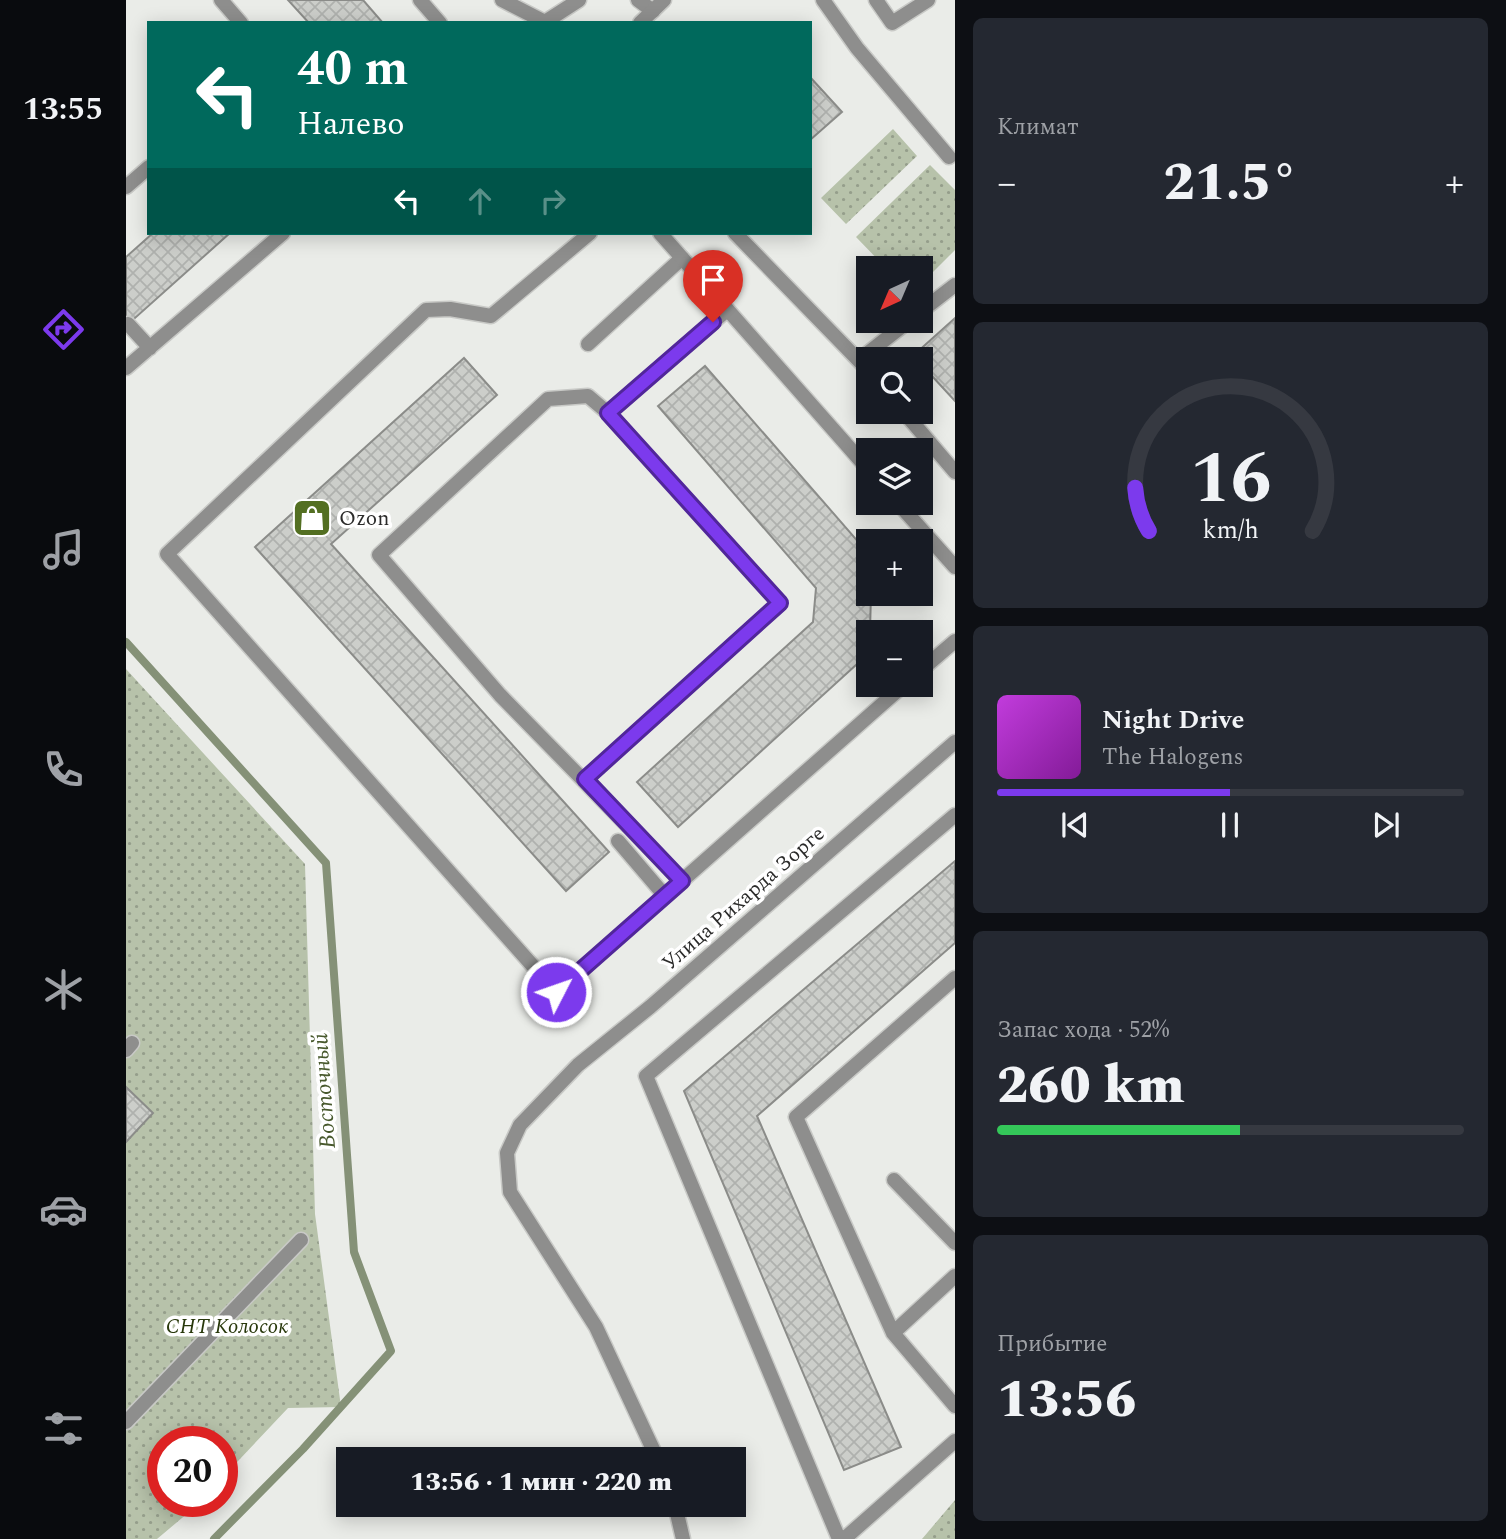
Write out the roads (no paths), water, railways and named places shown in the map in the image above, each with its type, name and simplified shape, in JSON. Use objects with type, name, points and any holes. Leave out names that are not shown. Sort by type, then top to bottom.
[{"type":"street","points":[[221,0],[239,21]]},
{"type":"street","points":[[419,0],[438,21]]},
{"type":"street","points":[[502,0],[543,21]]},
{"type":"street","points":[[547,21],[579,0]]},
{"type":"street","points":[[638,0],[653,11]]},
{"type":"street","points":[[642,21],[664,0]]},
{"type":"street","points":[[823,0],[857,48],[949,157]]},
{"type":"street","points":[[876,0],[892,23],[928,0]]},
{"type":"street","points":[[126,187],[147,169]]},
{"type":"street","points":[[126,368],[281,235]]},
{"type":"street","points":[[588,235],[491,316],[450,309],[426,310],[167,554],[556,992],[890,697]]},
{"type":"street","points":[[662,235],[856,455]]},
{"type":"street","points":[[737,235],[856,358]]},
{"type":"street","points":[[588,344],[682,258]]},
{"type":"street","points":[[933,302],[955,285]]},
{"type":"street","points":[[608,413],[727,310]]},
{"type":"street","points":[[128,324],[150,348]]},
{"type":"street","points":[[876,347],[893,333]]},
{"type":"street","points":[[585,779],[780,603],[608,413],[588,396],[548,399],[379,555],[500,695],[682,881]]},
{"type":"street","points":[[914,424],[955,472]]},
{"type":"street","points":[[909,515],[955,567]]},
{"type":"street","points":[[933,660],[955,641]]},
{"type":"street","name":"Улица Рихарда Зорге","points":[[652,1447],[596,1328],[510,1192],[507,1153],[520,1125],[578,1065],[650,1007],[955,742]]},
{"type":"street","points":[[839,1539],[646,1076],[955,815]]},
{"type":"street","points":[[618,841],[665,896]]},
{"type":"street","points":[[955,978],[796,1117],[893,1333],[955,1406]]},
{"type":"street","points":[[894,1180],[955,1243]]},
{"type":"street","points":[[126,1422],[302,1240]]},
{"type":"street","points":[[893,1333],[955,1276]]},
{"type":"street","points":[[844,1539],[955,1441]]},
{"type":"street","points":[[677,1517],[683,1539]]},
{"type":"waterway","name":"Восточный","points":[[126,642],[326,863],[354,1252],[391,1351],[303,1449],[214,1539]]},
{"type":"place","name":"Ozon","points":[[312,518]]},
{"type":"park label","name":"СНТ Колосок","points":[[227,1326]]}]
